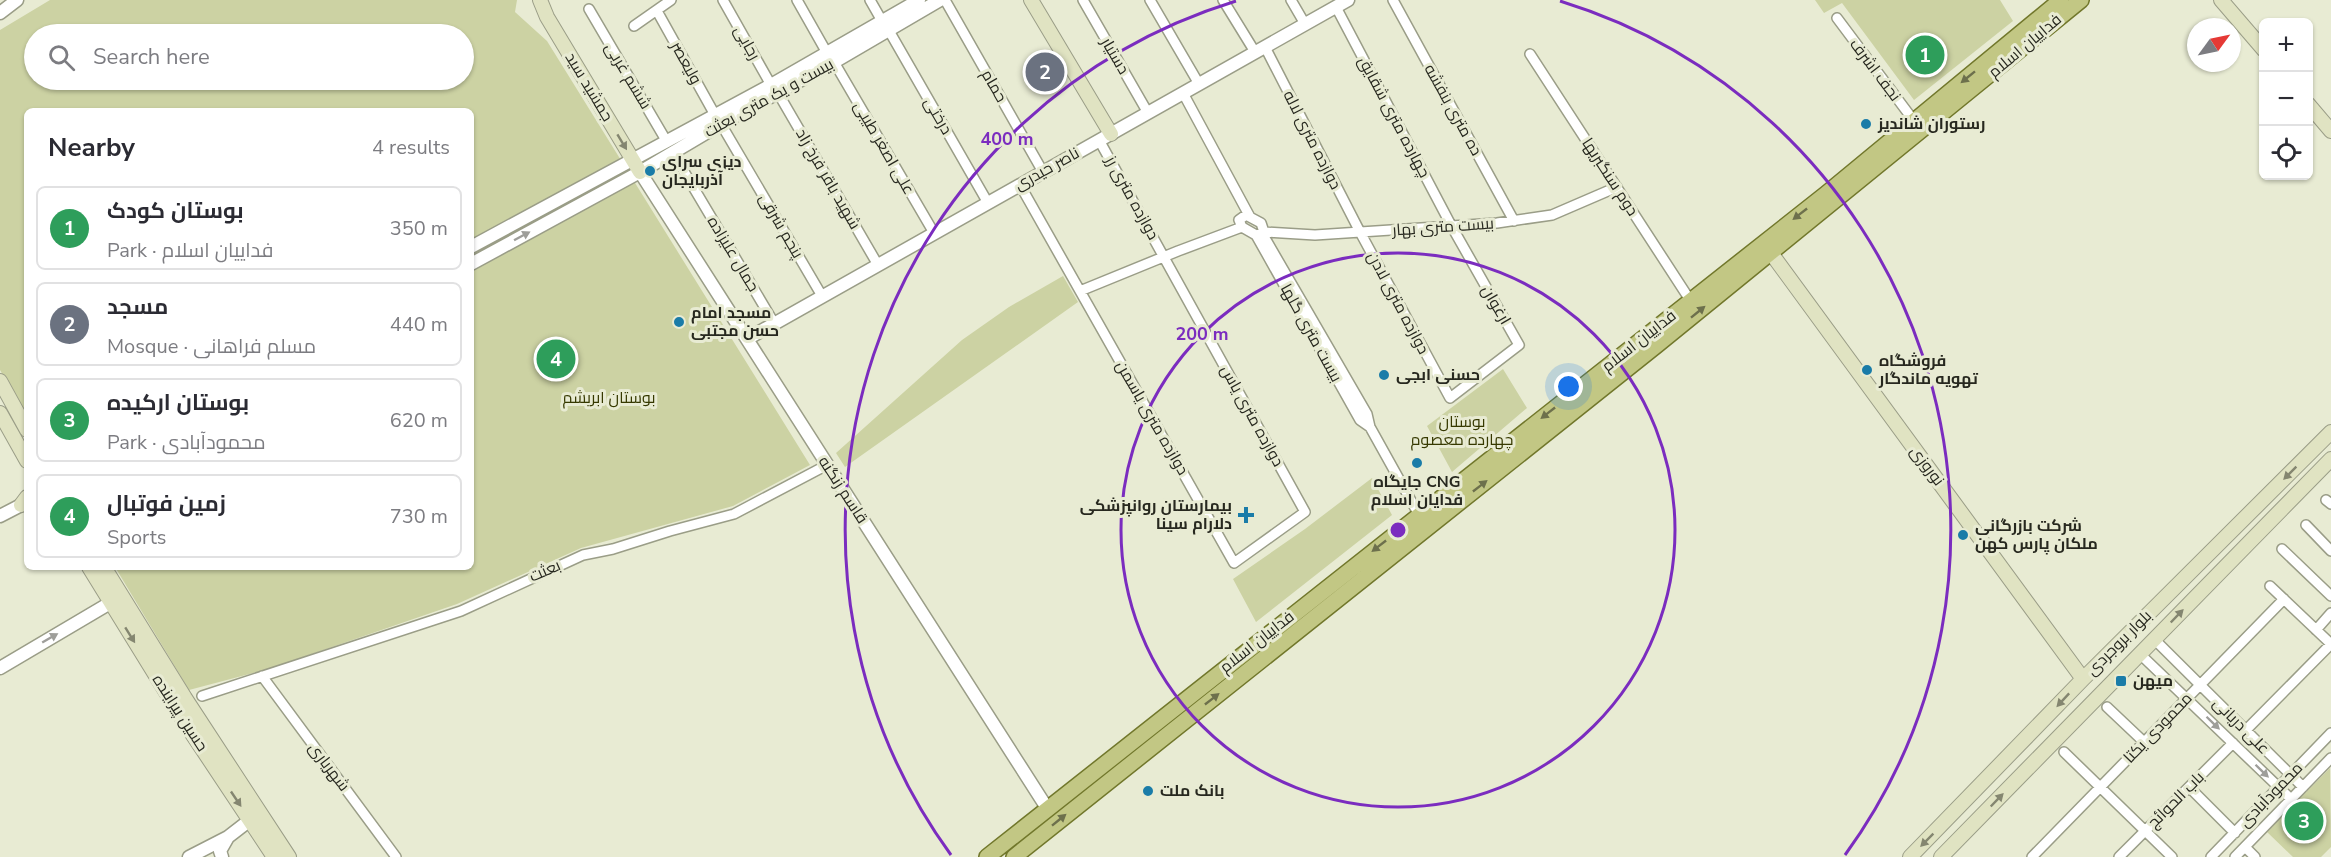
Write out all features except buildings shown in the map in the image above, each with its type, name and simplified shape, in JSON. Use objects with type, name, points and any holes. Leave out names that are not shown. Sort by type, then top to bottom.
[{"type":"main road","name":"جمشید سید","points":[[540,0],[547,17],[637,166]]},
{"type":"main road","points":[[1031,0],[1105,137]]},
{"type":"main road","name":"فداییان اسلام","points":[[987,857],[1914,122],[2061,0]]},
{"type":"main road","name":"فداییان اسلام","points":[[1014,857],[1771,254],[2081,0]]},
{"type":"main road","points":[[2221,0],[2259,44]]},
{"type":"main road","points":[[2313,110],[2331,131]]},
{"type":"main road","name":"نوروزی","points":[[1771,254],[2083,679]]},
{"type":"main road","points":[[0,381],[24,425]]},
{"type":"main road","points":[[0,413],[24,456]]},
{"type":"main road","name":"بلوار بروجردی","points":[[1910,857],[2083,679],[2331,432]]},
{"type":"main road","name":"بلوار بروجردی","points":[[1941,857],[2331,459]]},
{"type":"main road","name":"حسین پیراینده","points":[[91,570],[187,726],[274,857]]},
{"type":"main road","name":"حسین پیراینده","points":[[106,570],[185,698],[289,857]]},
{"type":"street","points":[[634,26],[671,0]]},
{"type":"street","name":"رجایی","points":[[723,0],[774,89]]},
{"type":"street","name":"علی اصغر طیبی","points":[[797,0],[934,233]]},
{"type":"street","name":"درختی","points":[[870,0],[988,202]]},
{"type":"street","name":"بیست و یک متری بعثت","points":[[885,25],[919,0]]},
{"type":"street","name":"بیست و یک متری بعثت","points":[[474,262],[718,119],[885,25],[939,0]]},
{"type":"street","name":"حمام","points":[[945,0],[1043,172]]},
{"type":"street","name":"دستیار","points":[[1083,0],[1148,113]]},
{"type":"street","points":[[1150,0],[1199,84]]},
{"type":"street","name":"دوازده متری لاله","points":[[1223,0],[1260,50],[1360,232]]},
{"type":"street","points":[[1292,0],[1305,24]]},
{"type":"street","name":"ناصر حیدری","points":[[747,339],[1348,0]]},
{"type":"street","name":"ده متری بنفشه","points":[[1393,0],[1514,221]]},
{"type":"street","points":[[0,13],[9,4]]},
{"type":"street","name":"چهارده متری شقایق","points":[[1336,7],[1452,227]]},
{"type":"street","name":"ششم غربی","points":[[589,9],[670,148]]},
{"type":"street","name":"ولیعصر","points":[[657,11],[718,119]]},
{"type":"street","name":"نجف اشرف","points":[[1837,18],[1914,122]]},
{"type":"street","name":"دوم سنگبریها","points":[[1530,54],[1690,300]]},
{"type":"street","name":"شهید باقر فرخ زاد","points":[[774,89],[878,265]]},
{"type":"street","points":[[1183,93],[1250,217]]},
{"type":"street","name":"پنجم شرقی","points":[[718,119],[822,296]]},
{"type":"street","name":"دوازده متری رز","points":[[1105,137],[1164,257]]},
{"type":"street","name":"جمال علیزاده","points":[[670,148],[774,323]]},
{"type":"street","name":"بیست و یک متری بعثت","points":[[474,246],[637,166]]},
{"type":"street","name":"قاسم زنگنه","points":[[637,166],[1047,808]]},
{"type":"street","points":[[1020,185],[1080,291],[1242,227],[1261,233]]},
{"type":"street","name":"بیست متری بهار","points":[[1261,233],[1315,235],[1514,221],[1552,215],[1617,187]]},
{"type":"street","points":[[1242,227],[1239,220],[1241,217],[1246,215],[1250,217]]},
{"type":"street","name":"بیست متری گلها","points":[[1250,217],[1261,223],[1261,233],[1360,420],[1370,427],[1419,514]]},
{"type":"street","name":"ارغوان","points":[[1452,227],[1519,345],[1484,372]]},
{"type":"street","name":"دوازده متری لادن","points":[[1360,232],[1450,398],[1484,372]]},
{"type":"street","name":"دوازده متری یاس","points":[[1164,257],[1305,512]]},
{"type":"street","name":"دوازده متری یاسمن","points":[[1080,291],[1234,563],[1305,512]]},
{"type":"street","name":"بعثت","points":[[202,696],[461,611],[583,555],[613,549],[734,514],[827,465]]},
{"type":"street","points":[[0,516],[24,502]]},
{"type":"street","points":[[2306,525],[2331,551]]},
{"type":"street","points":[[2282,549],[2331,596]]},
{"type":"street","points":[[2246,730],[2331,644],[2270,586]]},
{"type":"street","name":"محمودی یکتا","points":[[2032,857],[2284,599]]},
{"type":"street","points":[[0,668],[110,603]]},
{"type":"street","points":[[2316,630],[2331,613]]},
{"type":"street","name":"علی دریانی","points":[[2154,639],[2303,787]]},
{"type":"street","points":[[2140,654],[2291,799]]},
{"type":"street","name":"شهریاری","points":[[262,676],[396,857]]},
{"type":"street","points":[[2107,707],[2144,742]]},
{"type":"street","name":"محمودآبادی","points":[[2211,857],[2331,734]]},
{"type":"street","name":"باب الحوائج","points":[[2119,857],[2233,743]]},
{"type":"street","points":[[2064,752],[2172,857]]},
{"type":"street","name":"محمودآبادی","points":[[2235,857],[2330,762]]},
{"type":"street","points":[[2189,787],[2235,833]]},
{"type":"street","points":[[189,857],[228,837],[250,820]]},
{"type":"street","points":[[222,857],[220,851],[228,837]]},
{"type":"street","points":[[2245,847],[2256,857]]},
{"type":"green space","name":"بوستان ابریشم","points":[[50,0],[517,0],[515,12],[547,41],[810,465],[733,506],[581,548],[457,604],[268,669],[189,690],[117,570],[474,570],[474,108],[24,108],[24,412],[0,370],[0,30]]},
{"type":"green space","points":[[1815,0],[2000,0],[2013,21],[1914,100],[1842,3],[1824,13]]},
{"type":"green space","points":[[1063,276],[1078,302],[845,467],[836,453],[962,340],[1009,307]]},
{"type":"green space","name":"بوستان چهارده معصوم","points":[[1503,369],[1527,408],[1452,472],[1427,426]]},
{"type":"green space","points":[[1372,478],[1392,515],[1256,622],[1233,579],[1305,529]]},
{"type":"green space","points":[[2330,768],[2331,847],[2321,857],[2293,857],[2267,832]]},
{"type":"place","name":"بوستان کودک","points":[[1925,55]]},
{"type":"place","name":"مسجد","points":[[1045,72]]},
{"type":"place","name":"رستوران شاندیز","points":[[1866,124]]},
{"type":"place","name":"دیزی سرای آذربایجان","points":[[650,171]]},
{"type":"place","name":"مسجد امام حسن مجتبی","points":[[679,322]]},
{"type":"place","name":"زمین فوتبال","points":[[556,359]]},
{"type":"place","name":"فروشگاه تهویه ماندگار","points":[[1867,370]]},
{"type":"place","name":"حسنی ابجی","points":[[1384,375]]},
{"type":"place","name":"جایگاه CNG فدایان اسلام","points":[[1417,463]]},
{"type":"place","name":"بیمارستان روانپزشکی دلارام سینا","points":[[1246,515]]},
{"type":"place","name":"شرکت بازرگانی ملکان پارس کهن","points":[[1963,535]]},
{"type":"place","name":"میهن","points":[[2121,681]]},
{"type":"place","name":"بانک ملت","points":[[1148,791]]},
{"type":"place","name":"بوستان ارکیده","points":[[2304,821]]}]
